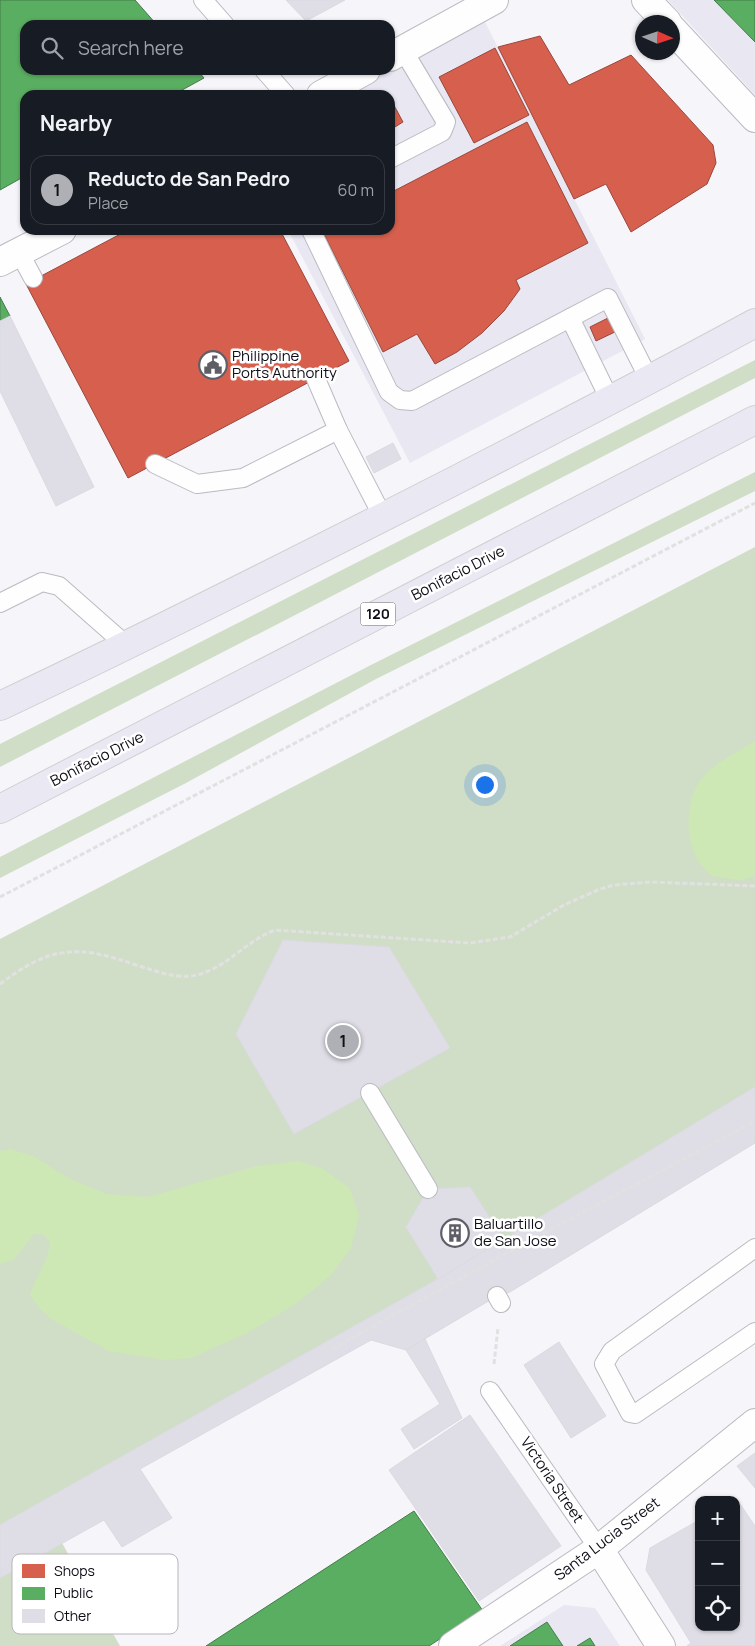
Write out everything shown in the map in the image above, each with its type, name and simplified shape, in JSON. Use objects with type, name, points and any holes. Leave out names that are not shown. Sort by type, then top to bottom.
[{"type":"highway","points":[[0,706],[127,646],[383,517],[650,380],[755,322]]},
{"type":"highway","name":"Bonifacio Drive","points":[[0,809],[755,420]]},
{"type":"street","points":[[397,53],[494,0]]},
{"type":"street","points":[[646,0],[660,15]]},
{"type":"street","points":[[680,38],[755,118]]},
{"type":"street","points":[[331,90],[357,75]]},
{"type":"street","points":[[7,254],[51,235]]},
{"type":"street","name":"Santa Lucia Street","points":[[453,1646],[599,1549],[755,1423]]},
{"type":"street","name":"Victoria Street","points":[[599,1549],[662,1646]]},
{"type":"lane","points":[[203,0],[221,20]]},
{"type":"lane","points":[[395,156],[442,132],[446,122],[397,53]]},
{"type":"lane","points":[[268,75],[282,90]]},
{"type":"lane","points":[[313,235],[389,392],[400,400],[412,401],[608,298],[650,380]]},
{"type":"lane","points":[[7,254],[33,278]]},
{"type":"lane","points":[[570,318],[610,400]]},
{"type":"lane","points":[[316,379],[338,430],[383,517]]},
{"type":"lane","points":[[155,464],[197,484],[243,478],[338,430]]},
{"type":"lane","points":[[0,603],[42,582],[59,586],[127,646]]},
{"type":"lane","points":[[370,1093],[428,1189]]},
{"type":"lane","points":[[755,1248],[612,1350],[604,1364],[630,1413],[635,1414],[755,1332]]},
{"type":"lane","name":"Victoria Street","points":[[490,1391],[599,1549]]},
{"type":"path","points":[[0,897],[755,503]]},
{"type":"path","points":[[0,984],[36,962],[72,951],[93,951],[170,975],[190,976],[210,970],[253,940],[275,930],[470,943],[510,937],[564,905],[614,885],[650,882],[755,886]]},
{"type":"path","points":[[332,1349],[755,1121]]},
{"type":"path","points":[[490,1391],[499,1300]]},
{"type":"shaded area","points":[[668,0],[755,0],[755,95]]},
{"type":"shaded area","points":[[483,18],[645,339],[410,463],[291,235],[395,235],[395,90],[348,90],[377,75],[395,75],[395,67]]},
{"type":"shaded area","points":[[755,360],[755,378],[0,767],[0,744]]},
{"type":"shaded area","points":[[755,472],[755,491],[376,679],[186,783],[0,878],[0,857],[369,666]]},
{"type":"shaded area","points":[[755,547],[755,1087],[438,1279],[0,1525],[0,939]]},
{"type":"shaded area","points":[[755,741],[755,876],[744,879],[744,881],[712,876],[699,862],[691,842],[689,818],[693,795],[697,785],[708,772]]},
{"type":"shaded area","points":[[10,1149],[33,1156],[70,1179],[106,1194],[148,1197],[257,1166],[297,1161],[321,1168],[349,1187],[359,1215],[351,1248],[331,1275],[297,1303],[247,1333],[191,1358],[164,1360],[109,1351],[51,1319],[39,1308],[30,1294],[49,1248],[50,1241],[42,1234],[34,1234],[13,1260],[0,1264],[0,1151]]},
{"type":"shaded area","points":[[62,1543],[68,1554],[43,1554]]},
{"type":"shaded area","points":[[12,1571],[12,1634],[113,1634],[120,1646],[0,1646],[0,1578]]},
{"type":"shaded area","points":[[564,1605],[595,1608],[620,1646],[500,1646]]},
{"type":"building: Shops","points":[[540,36],[569,85],[631,55],[713,145],[716,163],[707,184],[631,232],[606,184],[574,199],[498,47]]},
{"type":"building: Shops","points":[[495,48],[529,115],[474,143],[439,77]]},
{"type":"building: Shops","points":[[395,107],[403,122],[395,127]]},
{"type":"building: Shops","points":[[527,122],[588,243],[516,280],[520,289],[504,311],[482,333],[457,352],[435,364],[417,334],[383,352],[324,235],[395,235],[395,190]]},
{"type":"building: Shops","points":[[119,235],[283,235],[349,361],[128,478],[26,284]]},
{"type":"building: Shops","points":[[610,317],[617,331],[596,341],[590,327]]},
{"type":"building: Public","points":[[0,0],[135,0],[153,20],[20,20],[20,75],[201,75],[204,78],[182,90],[20,90],[20,179],[0,190]]},
{"type":"building: Public","points":[[714,0],[755,0],[755,42]]},
{"type":"building: Public","points":[[0,297],[10,316],[0,321]]},
{"type":"building: Public","points":[[414,1511],[483,1611],[429,1646],[206,1646]]},
{"type":"building: Public","points":[[547,1622],[563,1646],[510,1646]]},
{"type":"building: Public","points":[[590,1638],[595,1646],[577,1646]]},
{"type":"building: Other","points":[[286,0],[345,0],[308,20],[305,20]]},
{"type":"building: Other","points":[[10,316],[94,487],[56,506],[0,391],[0,321]]},
{"type":"building: Other","points":[[393,443],[401,459],[374,473],[366,457]]},
{"type":"building: Other","points":[[283,940],[389,947],[450,1048],[294,1134],[236,1034]]},
{"type":"building: Other","points":[[755,1087],[755,1143],[510,1292],[497,1296],[406,1350],[371,1340],[140,1469],[172,1518],[122,1547],[104,1520],[43,1554],[12,1554],[12,1571],[0,1578],[0,1525],[438,1279]]},
{"type":"building: Other","name":"Baluartillo de San Jose","points":[[470,1187],[504,1239],[438,1279],[406,1227],[428,1189]]},
{"type":"building: Other","points":[[425,1339],[462,1418],[414,1449],[401,1429],[440,1404],[406,1350]]},
{"type":"building: Other","points":[[559,1342],[606,1416],[571,1438],[524,1365]]},
{"type":"building: Other","points":[[470,1415],[561,1546],[479,1601],[389,1470]]},
{"type":"building: Other","points":[[755,1453],[755,1488],[737,1466]]},
{"type":"building: Other","points":[[740,1504],[755,1526],[755,1646],[687,1646],[691,1643],[646,1570],[650,1548],[695,1522],[695,1631],[740,1631]]},
{"type":"place","name":"Philippine Ports Authority","points":[[213,365]]},
{"type":"place","name":"Reducto de San Pedro","points":[[343,1041]]},
{"type":"place","name":"Baluartillo de San Jose","points":[[455,1233]]}]
